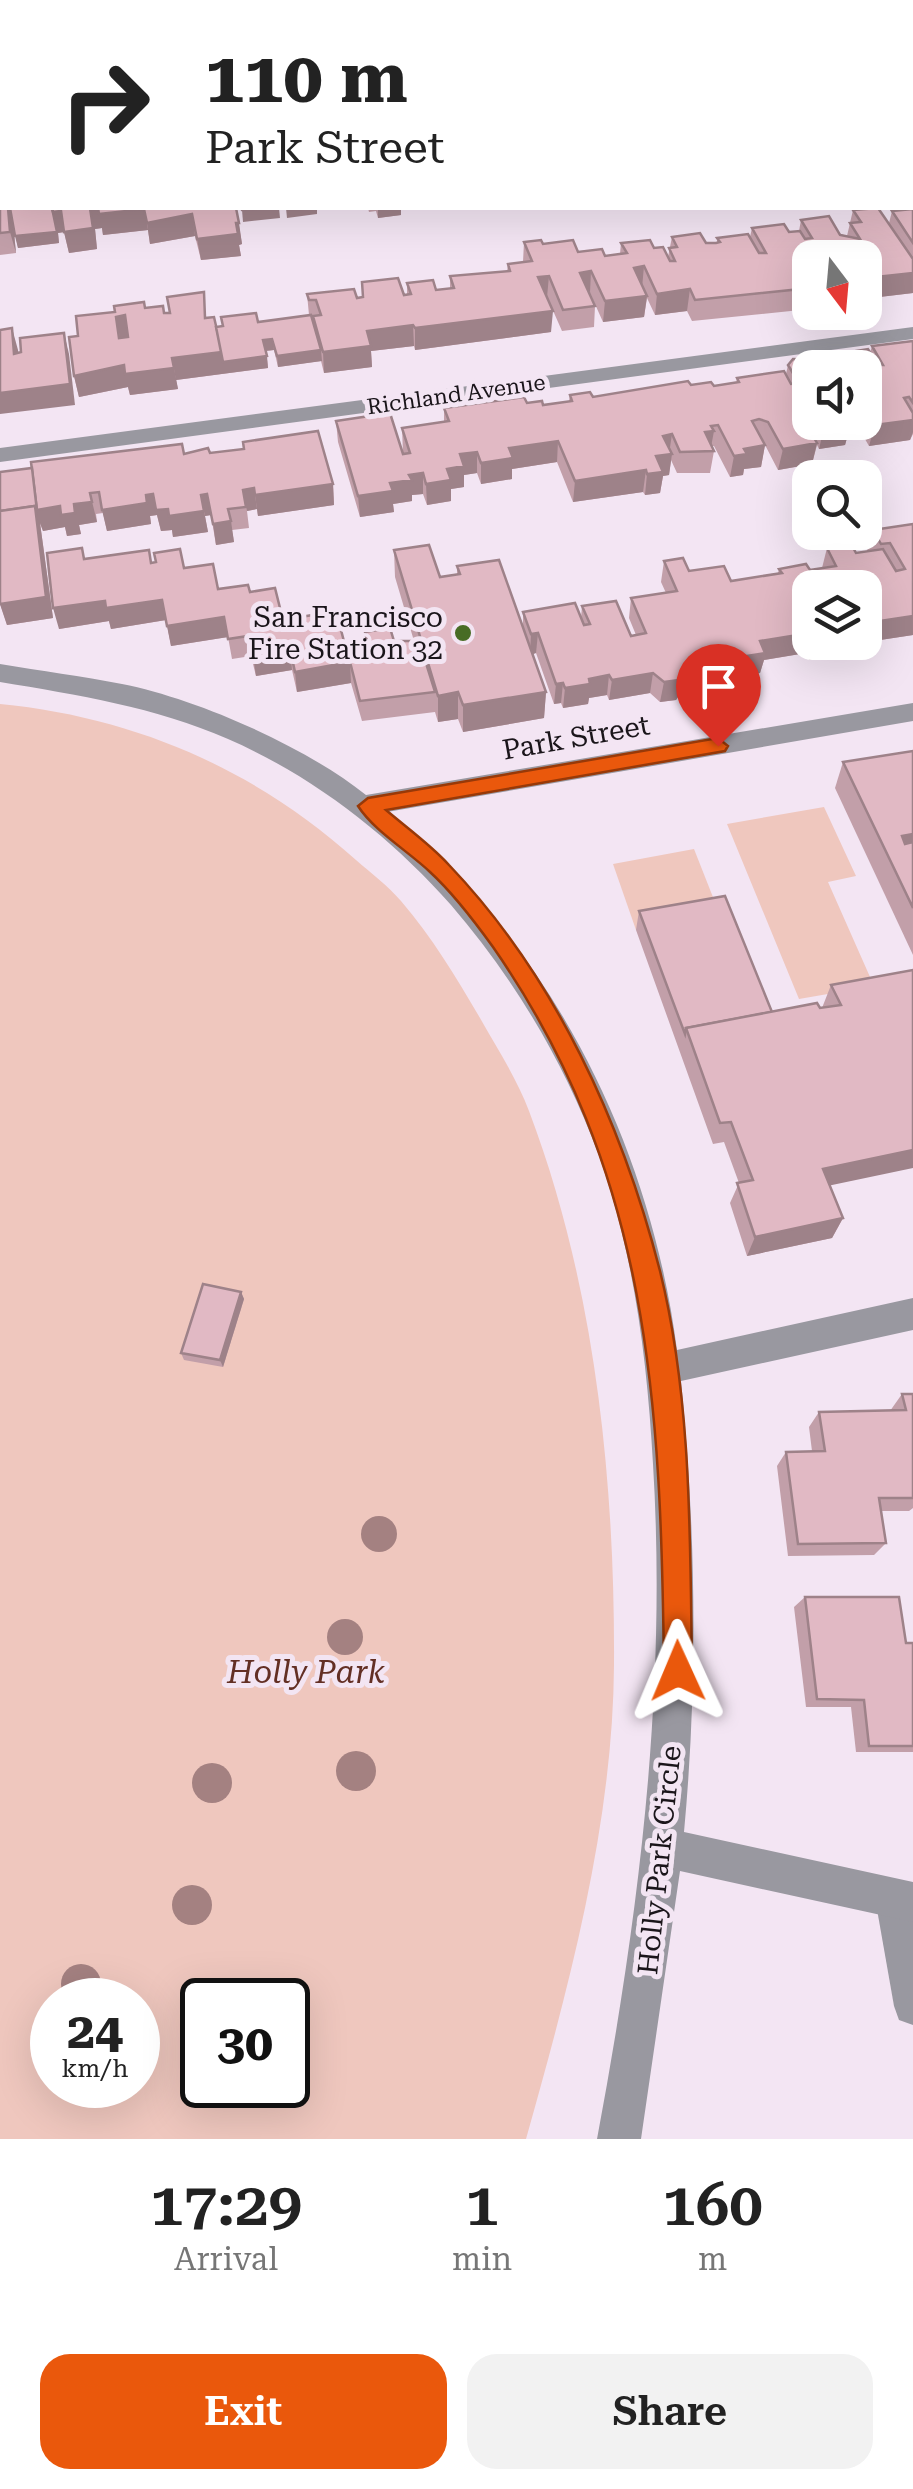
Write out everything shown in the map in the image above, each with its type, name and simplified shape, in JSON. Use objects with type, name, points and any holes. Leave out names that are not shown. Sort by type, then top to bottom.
[{"type":"street","name":"Richland Avenue","points":[[0,454],[913,333]]},
{"type":"street","name":"Holly Park Circle","points":[[0,673],[48,677],[135,694],[213,720],[289,756],[368,806],[441,869],[499,939],[548,1016],[587,1092],[622,1183],[648,1274],[663,1369],[676,1509],[678,1671],[665,1848],[619,2139]]},
{"type":"street","name":"Park Street","points":[[368,806],[913,712]]},
{"type":"street","points":[[663,1369],[913,1314]]},
{"type":"street","points":[[665,1848],[903,1900]]},
{"type":"lane","points":[[903,1900],[913,2006]]},
{"type":"green space","name":"Holly Park","points":[[0,704],[98,721],[145,735],[234,774],[317,828],[391,890],[423,929],[453,972],[524,1099],[552,1177],[570,1245],[597,1384],[610,1524],[614,1665],[612,1725],[597,1845],[558,2023],[526,2139],[0,2139]]},
{"type":"green space","points":[[824,807],[856,876],[828,882],[874,986],[799,999],[727,824]]},
{"type":"green space","points":[[694,849],[720,915],[636,930],[613,864]]},
{"type":"building","points":[[0,210],[8,210],[10,232],[0,233]]},
{"type":"building","points":[[10,210],[52,210],[57,232],[15,236]]},
{"type":"building","points":[[52,210],[90,210],[93,228],[64,232],[61,211]]},
{"type":"building","points":[[98,210],[135,210],[99,214]]},
{"type":"building","points":[[144,210],[236,210],[239,223],[238,234],[197,239],[192,214],[147,223]]},
{"type":"building","points":[[853,210],[879,210],[913,259],[913,273],[882,276],[882,240],[792,240],[792,290],[695,300],[690,289],[657,294],[644,266],[634,268],[647,296],[605,301],[591,271],[580,273],[595,306],[563,310],[549,276],[538,277],[553,311],[367,331],[371,346],[323,352],[313,316],[321,315],[316,300],[309,300],[307,294],[354,289],[357,298],[363,297],[362,282],[398,278],[404,295],[411,294],[407,283],[433,280],[436,290],[454,288],[450,276],[510,271],[508,264],[532,261],[524,242],[573,240],[578,252],[602,249],[605,256],[627,253],[621,243],[650,240],[654,248],[663,247],[670,261],[675,261],[669,248],[677,247],[672,237],[700,233],[706,243],[716,243],[720,242],[717,238],[748,234],[759,253],[766,253],[752,228],[784,224],[789,232],[800,231],[805,239],[812,238],[801,220],[829,216],[840,235],[860,239],[850,223],[861,222]]},
{"type":"building","points":[[913,210],[913,243],[892,211]]},
{"type":"building","points":[[204,292],[205,318],[214,317],[222,352],[172,358],[174,368],[125,374],[124,365],[74,376],[69,337],[78,336],[76,316],[115,312],[114,306],[144,302],[145,308],[163,306],[164,313],[170,313],[167,297]],"holes":[[[125,315],[128,337],[119,338],[116,317]]]},
{"type":"building","points":[[256,313],[258,322],[311,315],[321,350],[277,356],[272,339],[263,340],[267,356],[223,362],[216,327],[223,326],[221,317]]},
{"type":"building","points":[[12,328],[14,354],[21,352],[20,338],[64,333],[70,384],[0,393],[0,330]]},
{"type":"building","points":[[913,341],[913,403],[909,397],[904,398],[913,420],[882,424],[882,350],[872,346]]},
{"type":"building","points":[[784,371],[791,384],[792,440],[817,443],[783,449],[768,422],[759,419],[752,421],[765,445],[744,449],[747,454],[734,456],[718,425],[711,426],[714,431],[705,432],[714,451],[680,452],[672,434],[663,436],[672,454],[656,456],[663,472],[647,474],[646,470],[575,481],[558,441],[509,448],[513,458],[481,463],[477,452],[460,454],[464,466],[447,469],[451,480],[426,484],[423,473],[409,475],[412,480],[390,483],[393,491],[358,496],[336,421],[390,413],[403,454],[410,453],[402,428],[449,421],[444,408],[524,397],[527,403],[542,401],[543,405],[572,401],[570,395],[590,392],[593,397],[688,381],[691,385],[711,382],[714,386],[739,382],[737,378]]},
{"type":"building","points":[[318,431],[333,484],[255,495],[254,488],[243,490],[246,507],[228,509],[231,521],[213,524],[207,494],[201,495],[204,511],[169,516],[168,509],[156,510],[153,494],[146,495],[147,503],[102,510],[99,492],[90,493],[92,502],[74,504],[75,513],[61,515],[60,506],[37,510],[31,462],[182,444],[184,454],[208,448],[210,453],[244,449],[243,442]]},
{"type":"building","points":[[32,468],[37,511],[35,506],[0,511],[0,472]]},
{"type":"building","points":[[35,506],[46,597],[0,604],[0,511]]},
{"type":"building","points":[[913,524],[913,616],[882,621],[882,570],[810,570],[836,566],[828,550],[856,553],[883,549],[896,571],[905,569],[890,543],[882,544],[882,529]]},
{"type":"building","name":"San Francisco Fire Station 32","points":[[429,545],[440,577],[460,574],[457,566],[499,560],[546,692],[463,705],[458,692],[438,696],[394,550]]},
{"type":"building","points":[[82,548],[84,559],[149,550],[151,563],[156,562],[154,553],[180,549],[184,568],[213,564],[218,589],[248,585],[250,592],[275,588],[283,620],[336,611],[346,649],[368,645],[365,632],[390,628],[394,641],[419,641],[435,692],[360,701],[350,662],[295,672],[290,649],[253,656],[248,636],[228,639],[224,617],[167,626],[162,600],[106,608],[105,601],[53,608],[47,553]]},
{"type":"building","points":[[683,558],[689,571],[724,566],[731,581],[782,573],[779,569],[806,564],[810,570],[792,570],[792,636],[760,641],[765,653],[709,662],[712,669],[707,675],[691,678],[683,674],[679,680],[664,682],[653,673],[612,680],[609,675],[589,679],[590,684],[565,688],[563,683],[556,684],[538,633],[531,634],[523,612],[575,603],[584,625],[590,624],[582,606],[616,601],[631,636],[646,633],[631,598],[677,591],[664,561]]},
{"type":"building","points":[[913,751],[913,834],[902,836],[905,844],[913,842],[913,908],[843,762]]},
{"type":"building","points":[[725,896],[772,1012],[686,1028],[685,1034],[639,911]]},
{"type":"building","points":[[913,970],[913,1150],[823,1169],[843,1218],[755,1237],[737,1183],[753,1180],[731,1122],[720,1123],[686,1028],[817,1003],[820,1008],[841,1005],[831,985]]},
{"type":"building","points":[[203,1284],[241,1292],[220,1360],[181,1353]]},
{"type":"building","points":[[902,1394],[913,1394],[913,1498],[879,1498],[886,1543],[798,1544],[786,1452],[825,1451],[819,1412],[906,1410]]},
{"type":"building","points":[[805,1597],[899,1597],[906,1643],[913,1643],[913,1746],[869,1746],[864,1700],[817,1699]]},
{"type":"place","name":"San Francisco Fire Station 32","points":[[463,633]]},
{"type":"route","points":[[678,1671],[676,1509],[663,1369],[648,1274],[622,1183],[587,1092],[548,1016],[499,939],[441,869],[368,806],[718,746]]}]
